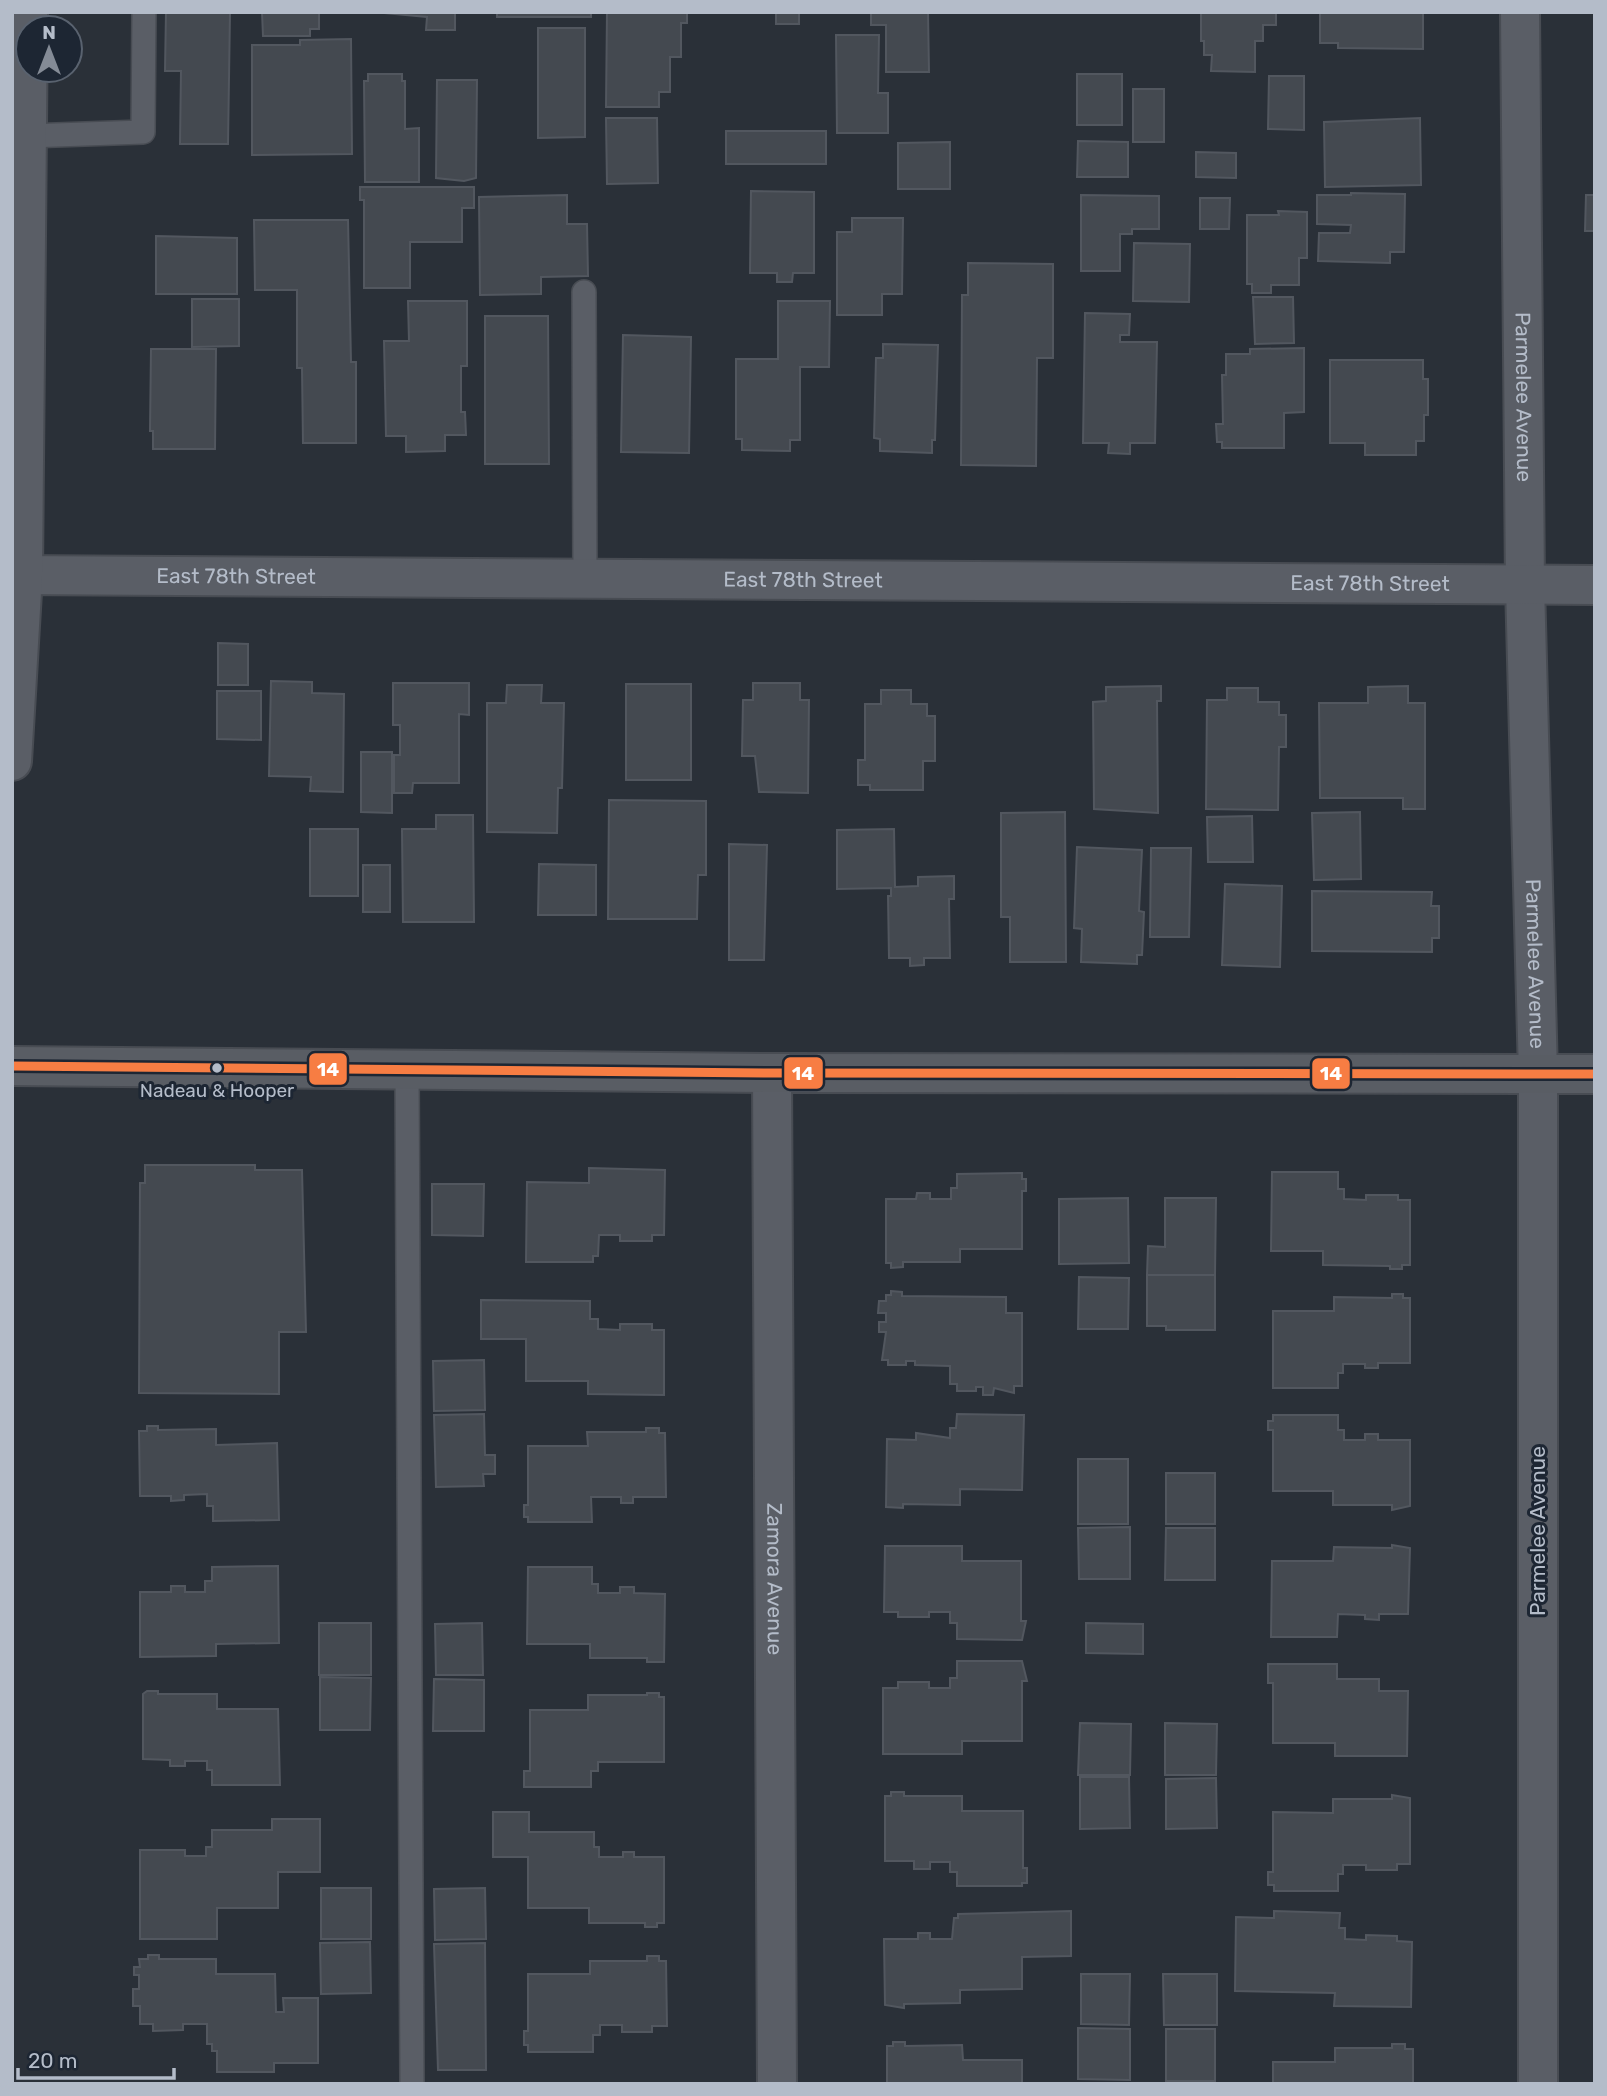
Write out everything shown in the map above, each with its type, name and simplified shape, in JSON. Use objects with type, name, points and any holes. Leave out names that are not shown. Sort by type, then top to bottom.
[{"type":"main road","points":[[12,1066],[772,1073],[1595,1074]]},
{"type":"street","points":[[12,761],[18,575],[20,202],[27,136],[28,12]]},
{"type":"street","name":"Parmelee Avenue","points":[[1520,12],[1525,585],[1538,1074],[1538,2084]]},
{"type":"street","name":"East 78th Street","points":[[18,575],[1595,585]]},
{"type":"street","name":"Zamora Avenue","points":[[772,1073],[777,2084]]},
{"type":"lane","points":[[27,136],[143,132],[144,12]]},
{"type":"lane","points":[[584,292],[585,578]]},
{"type":"lane","points":[[407,1070],[412,2084]]},
{"type":"building","points":[[166,12],[230,12],[228,144],[180,144],[181,71],[165,71]]},
{"type":"building","points":[[262,12],[319,12],[319,29],[310,29],[310,36],[263,36]]},
{"type":"building","points":[[455,12],[455,30],[426,30],[427,17],[384,13]]},
{"type":"building","points":[[497,12],[591,12],[591,17],[497,17]]},
{"type":"building","points":[[607,12],[687,12],[687,23],[681,23],[681,57],[670,57],[670,92],[659,92],[659,107],[606,107]]},
{"type":"building","points":[[776,12],[799,12],[799,24],[776,24]]},
{"type":"building","points":[[871,12],[928,12],[929,72],[886,72],[886,25],[871,25]]},
{"type":"building","points":[[1201,12],[1276,12],[1276,25],[1263,25],[1263,41],[1255,41],[1255,72],[1211,71],[1212,55],[1204,55],[1204,41],[1201,41]]},
{"type":"building","points":[[1320,12],[1423,12],[1423,49],[1338,48],[1338,43],[1320,43]]},
{"type":"building","points":[[538,28],[585,28],[585,137],[538,138]]},
{"type":"building","points":[[836,35],[879,35],[878,93],[888,93],[888,133],[837,133]]},
{"type":"building","points":[[351,39],[352,154],[252,155],[252,45],[300,45],[300,40]]},
{"type":"building","points":[[368,74],[402,74],[402,81],[405,81],[405,129],[419,128],[419,182],[365,182],[364,81],[368,81]]},
{"type":"building","points":[[1077,74],[1122,74],[1122,125],[1077,125]]},
{"type":"building","points":[[1269,76],[1304,76],[1304,130],[1268,129]]},
{"type":"building","points":[[437,80],[477,80],[476,178],[464,181],[436,178]]},
{"type":"building","points":[[1133,89],[1164,89],[1164,142],[1133,142]]},
{"type":"building","points":[[606,118],[657,118],[658,183],[607,184]]},
{"type":"building","points":[[1420,118],[1421,185],[1325,187],[1324,122]]},
{"type":"building","points":[[726,131],[826,131],[826,164],[726,164]]},
{"type":"building","points":[[1078,141],[1128,142],[1128,177],[1077,177]]},
{"type":"building","points":[[950,142],[950,189],[898,189],[898,143]]},
{"type":"building","points":[[1196,152],[1236,153],[1236,178],[1196,177]]},
{"type":"building","points":[[360,187],[474,187],[474,208],[462,208],[462,242],[410,242],[410,288],[364,288],[364,200],[360,200]]},
{"type":"building","points":[[751,191],[814,192],[814,273],[793,273],[792,282],[777,282],[777,273],[750,273]]},
{"type":"building","points":[[1405,194],[1404,252],[1390,252],[1390,263],[1318,261],[1319,233],[1350,233],[1351,225],[1317,224],[1317,195]]},
{"type":"building","points":[[567,195],[567,224],[587,224],[588,276],[541,277],[541,294],[480,295],[479,197]]},
{"type":"building","points":[[1081,195],[1159,196],[1159,229],[1132,229],[1132,234],[1120,234],[1120,271],[1081,271]]},
{"type":"building","points":[[1586,195],[1595,195],[1595,231],[1585,231]]},
{"type":"building","points":[[1200,198],[1230,198],[1229,229],[1200,229]]},
{"type":"building","points":[[1278,211],[1307,212],[1307,258],[1299,258],[1299,285],[1271,285],[1271,293],[1252,293],[1252,284],[1247,284],[1247,215],[1279,215]]},
{"type":"building","points":[[852,218],[903,218],[902,294],[882,294],[882,315],[837,315],[837,232],[852,232]]},
{"type":"building","points":[[254,220],[348,220],[351,362],[356,362],[356,443],[303,443],[302,368],[297,368],[297,290],[255,290]]},
{"type":"building","points":[[156,236],[237,238],[237,294],[156,294]]},
{"type":"building","points":[[1134,243],[1190,244],[1189,302],[1133,301]]},
{"type":"building","points":[[968,263],[1053,264],[1053,358],[1037,358],[1036,466],[961,465],[962,295],[968,295]]},
{"type":"building","points":[[1253,297],[1293,297],[1294,343],[1255,344]]},
{"type":"building","points":[[192,299],[239,299],[239,346],[192,347]]},
{"type":"building","points":[[408,301],[467,301],[467,366],[461,366],[461,412],[465,412],[466,435],[445,435],[445,451],[406,452],[406,436],[386,436],[384,341],[409,341]]},
{"type":"building","points":[[778,301],[830,301],[829,367],[800,367],[800,440],[790,440],[790,451],[742,450],[742,439],[736,439],[736,359],[778,359]]},
{"type":"building","points":[[1085,313],[1130,314],[1129,335],[1120,335],[1120,342],[1157,342],[1155,443],[1130,443],[1130,454],[1108,453],[1109,443],[1083,443]]},
{"type":"building","points":[[485,316],[548,316],[549,464],[485,464]]},
{"type":"building","points":[[623,335],[691,337],[689,453],[621,452]]},
{"type":"building","points":[[883,344],[938,345],[935,440],[932,440],[932,453],[880,451],[880,439],[874,438],[876,358],[883,358]]},
{"type":"building","points":[[1304,348],[1304,412],[1284,413],[1284,448],[1222,448],[1222,442],[1217,442],[1216,424],[1223,424],[1222,375],[1226,375],[1226,354],[1250,354],[1250,349]]},
{"type":"building","points":[[151,349],[216,349],[215,449],[153,449],[153,431],[150,431]]},
{"type":"building","points":[[1330,360],[1423,360],[1423,379],[1428,379],[1428,415],[1424,415],[1424,441],[1416,441],[1416,455],[1365,455],[1365,443],[1330,443]]},
{"type":"building","points":[[218,643],[248,644],[248,685],[218,685]]},
{"type":"building","points":[[271,681],[312,682],[312,693],[344,694],[343,792],[310,791],[311,777],[269,776]]},
{"type":"building","points":[[393,683],[469,683],[469,715],[459,714],[459,783],[413,783],[412,793],[394,793],[394,755],[400,755],[400,725],[393,725]]},
{"type":"building","points":[[753,683],[800,683],[800,700],[809,700],[808,793],[759,792],[755,756],[742,756],[743,700],[753,700]]},
{"type":"building","points":[[626,684],[691,684],[691,780],[626,780]]},
{"type":"building","points":[[507,685],[542,685],[541,703],[564,703],[562,788],[558,788],[557,833],[487,832],[487,703],[506,703]]},
{"type":"building","points":[[1161,686],[1161,701],[1157,701],[1158,813],[1094,809],[1093,702],[1106,701],[1106,687]]},
{"type":"building","points":[[1408,686],[1408,703],[1425,703],[1425,809],[1403,809],[1403,798],[1320,798],[1319,703],[1368,703],[1368,687]]},
{"type":"building","points":[[1227,688],[1258,688],[1258,702],[1279,702],[1279,715],[1286,715],[1286,747],[1279,747],[1278,810],[1206,809],[1207,700],[1227,700]]},
{"type":"building","points":[[881,690],[911,690],[911,704],[927,704],[927,716],[935,716],[935,761],[923,761],[923,790],[870,790],[870,785],[858,785],[858,760],[865,760],[865,704],[881,704]]},
{"type":"building","points":[[217,691],[261,691],[261,740],[217,739]]},
{"type":"building","points":[[361,752],[392,752],[392,813],[361,812]]},
{"type":"building","points":[[609,800],[706,801],[706,875],[698,875],[697,919],[608,919]]},
{"type":"building","points":[[1065,812],[1066,962],[1010,962],[1010,917],[1001,917],[1001,813]]},
{"type":"building","points":[[1360,812],[1361,879],[1314,880],[1312,813]]},
{"type":"building","points":[[436,815],[473,815],[474,922],[403,922],[402,829],[436,829]]},
{"type":"building","points":[[1252,816],[1253,862],[1208,862],[1207,817]]},
{"type":"building","points":[[310,829],[358,829],[358,896],[310,896]]},
{"type":"building","points":[[894,829],[895,887],[918,886],[918,877],[954,876],[954,899],[949,899],[950,958],[924,958],[924,965],[910,966],[910,958],[889,958],[888,896],[891,896],[891,888],[837,889],[837,830]]},
{"type":"building","points":[[729,844],[767,845],[764,960],[729,960]]},
{"type":"building","points":[[1077,847],[1142,850],[1139,911],[1144,912],[1142,955],[1137,955],[1137,964],[1081,962],[1082,929],[1074,928]]},
{"type":"building","points":[[1151,848],[1191,848],[1189,937],[1150,937]]},
{"type":"building","points":[[539,864],[596,865],[596,915],[538,915]]},
{"type":"building","points":[[363,865],[390,865],[390,912],[363,912]]},
{"type":"building","points":[[1225,884],[1282,886],[1280,967],[1222,965]]},
{"type":"building","points":[[1312,891],[1432,892],[1431,906],[1439,906],[1439,938],[1432,938],[1432,952],[1312,951]]},
{"type":"building","points":[[145,1165],[255,1165],[255,1170],[302,1170],[306,1332],[279,1332],[279,1394],[139,1393],[140,1183],[145,1183]]},
{"type":"building","points":[[589,1168],[665,1170],[664,1235],[652,1235],[652,1241],[620,1241],[620,1235],[599,1235],[598,1256],[593,1256],[593,1262],[526,1262],[527,1182],[589,1183]]},
{"type":"building","points":[[1272,1172],[1338,1172],[1338,1189],[1344,1189],[1344,1199],[1366,1200],[1366,1195],[1398,1195],[1398,1200],[1410,1200],[1410,1265],[1402,1265],[1402,1269],[1390,1269],[1390,1266],[1323,1265],[1323,1251],[1271,1251]]},
{"type":"building","points":[[1022,1173],[1022,1179],[1026,1179],[1026,1191],[1022,1191],[1022,1249],[960,1249],[960,1262],[903,1262],[903,1267],[891,1268],[891,1263],[886,1263],[886,1199],[916,1199],[917,1193],[930,1193],[930,1199],[951,1199],[951,1188],[957,1188],[957,1174]]},
{"type":"building","points":[[432,1184],[484,1184],[483,1236],[432,1235]]},
{"type":"building","points":[[1128,1198],[1129,1263],[1059,1264],[1059,1199]]},
{"type":"building","points":[[1165,1198],[1216,1198],[1215,1275],[1147,1275],[1148,1246],[1165,1247]]},
{"type":"building","points":[[1147,1275],[1215,1275],[1215,1330],[1166,1330],[1166,1326],[1147,1326]]},
{"type":"building","points":[[1079,1277],[1129,1278],[1128,1329],[1078,1329]]},
{"type":"building","points":[[891,1291],[902,1292],[902,1296],[1006,1297],[1006,1313],[1022,1313],[1022,1386],[1014,1386],[1014,1393],[994,1388],[993,1395],[983,1395],[983,1387],[976,1387],[976,1391],[957,1391],[957,1384],[950,1384],[950,1366],[915,1365],[915,1361],[906,1361],[906,1365],[888,1365],[888,1360],[882,1360],[886,1332],[879,1332],[879,1322],[886,1322],[886,1313],[878,1313],[879,1301],[886,1301],[886,1295],[891,1295]]},
{"type":"building","points":[[1392,1294],[1403,1294],[1403,1298],[1410,1298],[1410,1363],[1378,1363],[1378,1368],[1365,1368],[1365,1364],[1343,1364],[1343,1373],[1338,1373],[1338,1388],[1273,1388],[1273,1311],[1334,1311],[1334,1297],[1392,1298]]},
{"type":"building","points":[[481,1300],[590,1301],[590,1319],[598,1319],[598,1329],[620,1330],[620,1324],[652,1324],[652,1330],[664,1330],[664,1395],[588,1394],[588,1381],[526,1381],[526,1339],[481,1339]]},
{"type":"building","points":[[484,1360],[485,1410],[434,1411],[433,1361]]},
{"type":"building","points":[[484,1414],[485,1455],[495,1455],[495,1474],[483,1474],[484,1486],[436,1487],[434,1415]]},
{"type":"building","points":[[957,1414],[1024,1415],[1022,1490],[960,1489],[960,1505],[903,1504],[903,1508],[886,1507],[887,1439],[916,1440],[916,1433],[950,1438],[950,1428],[956,1428]]},
{"type":"building","points":[[1273,1415],[1338,1415],[1338,1430],[1344,1430],[1344,1440],[1365,1440],[1365,1434],[1378,1434],[1378,1440],[1410,1440],[1410,1506],[1392,1510],[1392,1505],[1333,1505],[1333,1491],[1273,1491],[1273,1430],[1268,1430],[1268,1421],[1273,1421]]},
{"type":"building","points":[[147,1426],[158,1426],[158,1430],[216,1429],[216,1445],[277,1443],[279,1520],[213,1521],[213,1506],[207,1506],[207,1494],[184,1495],[184,1500],[171,1501],[171,1496],[140,1496],[139,1431],[147,1431]]},
{"type":"building","points":[[646,1428],[659,1428],[659,1433],[665,1433],[666,1497],[633,1497],[633,1503],[621,1503],[621,1497],[591,1497],[592,1522],[528,1522],[528,1517],[524,1517],[524,1505],[528,1505],[528,1446],[588,1446],[587,1432],[646,1432]]},
{"type":"building","points":[[1078,1459],[1128,1459],[1128,1524],[1078,1524]]},
{"type":"building","points":[[1166,1473],[1215,1473],[1215,1524],[1166,1524]]},
{"type":"building","points":[[1130,1527],[1130,1579],[1079,1579],[1078,1528]]},
{"type":"building","points":[[1166,1528],[1215,1528],[1215,1580],[1165,1580]]},
{"type":"building","points":[[1392,1545],[1410,1548],[1408,1614],[1379,1614],[1379,1620],[1365,1619],[1365,1615],[1338,1614],[1337,1637],[1271,1637],[1272,1561],[1333,1561],[1334,1547],[1392,1548]]},
{"type":"building","points":[[885,1546],[962,1546],[962,1561],[1021,1561],[1021,1621],[1026,1621],[1022,1640],[957,1639],[957,1623],[950,1623],[950,1612],[929,1612],[929,1617],[898,1617],[898,1612],[884,1612]]},
{"type":"building","points":[[278,1566],[279,1643],[216,1644],[216,1656],[140,1657],[140,1592],[171,1592],[171,1586],[185,1586],[185,1592],[205,1592],[205,1581],[212,1581],[212,1567]]},
{"type":"building","points":[[528,1567],[592,1567],[592,1584],[598,1584],[598,1593],[620,1593],[620,1587],[634,1587],[634,1593],[665,1594],[664,1662],[647,1662],[647,1658],[590,1658],[590,1644],[527,1644]]},
{"type":"building","points":[[319,1623],[371,1623],[371,1675],[319,1675]]},
{"type":"building","points":[[482,1623],[483,1675],[436,1675],[435,1624]]},
{"type":"building","points":[[1086,1623],[1143,1624],[1143,1654],[1086,1653]]},
{"type":"building","points":[[957,1661],[1022,1661],[1027,1681],[1022,1681],[1022,1741],[962,1741],[962,1754],[883,1754],[883,1688],[898,1688],[898,1682],[929,1682],[929,1688],[950,1688],[950,1678],[957,1678]]},
{"type":"building","points":[[1268,1664],[1337,1664],[1337,1679],[1379,1679],[1379,1691],[1408,1691],[1407,1756],[1335,1756],[1335,1743],[1273,1743],[1273,1683],[1268,1683]]},
{"type":"building","points":[[320,1677],[371,1678],[370,1730],[320,1730]]},
{"type":"building","points":[[434,1679],[484,1680],[484,1731],[433,1731]]},
{"type":"building","points":[[147,1691],[158,1691],[158,1694],[217,1694],[217,1709],[278,1709],[280,1785],[212,1785],[212,1770],[207,1770],[207,1761],[185,1761],[185,1766],[170,1766],[170,1760],[143,1759],[143,1694]]},
{"type":"building","points":[[659,1693],[659,1697],[664,1697],[664,1762],[598,1762],[598,1771],[591,1771],[591,1787],[524,1787],[524,1771],[530,1771],[530,1710],[588,1710],[588,1695]]},
{"type":"building","points":[[1080,1723],[1131,1724],[1130,1775],[1078,1775]]},
{"type":"building","points":[[1165,1723],[1217,1724],[1216,1775],[1165,1775]]},
{"type":"building","points":[[1080,1777],[1129,1777],[1130,1828],[1080,1829]]},
{"type":"building","points":[[1216,1778],[1217,1828],[1166,1829],[1166,1779]]},
{"type":"building","points":[[891,1792],[904,1792],[904,1796],[962,1796],[962,1811],[1023,1811],[1023,1868],[1027,1868],[1027,1883],[1022,1883],[1022,1886],[957,1886],[957,1872],[950,1872],[950,1862],[930,1862],[930,1869],[914,1869],[914,1861],[885,1861],[885,1796],[891,1796]]},
{"type":"building","points":[[1392,1795],[1410,1798],[1410,1864],[1397,1864],[1397,1870],[1366,1870],[1366,1865],[1343,1865],[1343,1874],[1338,1874],[1338,1891],[1274,1891],[1274,1885],[1268,1885],[1268,1872],[1273,1872],[1273,1812],[1333,1813],[1333,1799],[1392,1799]]},
{"type":"building","points":[[493,1812],[529,1812],[529,1832],[594,1832],[594,1847],[599,1847],[599,1857],[623,1857],[623,1852],[634,1852],[634,1857],[664,1857],[664,1923],[657,1923],[657,1927],[645,1927],[645,1923],[589,1923],[589,1908],[528,1908],[528,1857],[493,1857]]},
{"type":"building","points":[[272,1819],[320,1819],[320,1872],[278,1872],[278,1908],[217,1908],[217,1939],[140,1939],[140,1850],[185,1850],[185,1856],[206,1856],[206,1847],[212,1847],[212,1830],[272,1830]]},
{"type":"building","points":[[321,1888],[371,1888],[371,1939],[321,1939]]},
{"type":"building","points":[[485,1888],[486,1939],[435,1940],[434,1889]]},
{"type":"building","points":[[1071,1911],[1071,1956],[1022,1957],[1022,1989],[960,1990],[960,2003],[904,2004],[904,2008],[885,2005],[884,1939],[918,1939],[918,1933],[930,1933],[930,1939],[952,1939],[954,1918],[958,1918],[958,1914]]},
{"type":"building","points":[[1274,1911],[1340,1913],[1339,1928],[1345,1928],[1345,1939],[1366,1940],[1366,1935],[1397,1936],[1397,1941],[1412,1942],[1411,2007],[1334,2006],[1335,1993],[1235,1991],[1236,1917],[1274,1918]]},
{"type":"building","points":[[370,1942],[371,1993],[321,1994],[320,1943]]},
{"type":"building","points":[[485,1943],[486,2070],[438,2070],[434,1944]]},
{"type":"building","points":[[148,1955],[159,1955],[159,1959],[216,1959],[216,1974],[275,1974],[276,2012],[284,2012],[283,1998],[318,1998],[318,2063],[274,2063],[274,2072],[217,2072],[217,2051],[212,2051],[212,2044],[207,2044],[207,2024],[183,2024],[183,2030],[153,2031],[153,2024],[140,2024],[140,2006],[133,2006],[133,1989],[139,1989],[139,1975],[134,1975],[134,1967],[140,1967],[139,1959],[148,1959]]},
{"type":"building","points":[[647,1956],[659,1956],[659,1961],[666,1961],[667,2026],[652,2026],[652,2032],[622,2032],[622,2025],[600,2025],[600,2035],[593,2035],[593,2052],[528,2052],[528,2045],[524,2045],[524,2031],[528,2031],[528,1974],[590,1974],[590,1961],[647,1961]]},
{"type":"building","points":[[1081,1974],[1130,1974],[1129,2025],[1081,2024]]},
{"type":"building","points":[[1163,1974],[1217,1974],[1217,2025],[1164,2025]]},
{"type":"building","points":[[1078,2028],[1130,2029],[1130,2080],[1078,2079]]},
{"type":"building","points":[[1166,2029],[1215,2029],[1215,2081],[1166,2081]]},
{"type":"building","points":[[893,2042],[905,2042],[905,2046],[962,2045],[963,2060],[1022,2060],[1022,2084],[887,2084],[887,2046],[893,2046]]},
{"type":"building","points":[[1392,2044],[1405,2044],[1405,2049],[1413,2049],[1413,2084],[1273,2084],[1273,2062],[1335,2062],[1335,2048],[1392,2048]]},
{"type":"transit line","name":"14","points":[[12,1066],[772,1073],[1595,1074]]},
{"type":"place","name":"Nadeau & Hooper","points":[[217,1068]]}]
